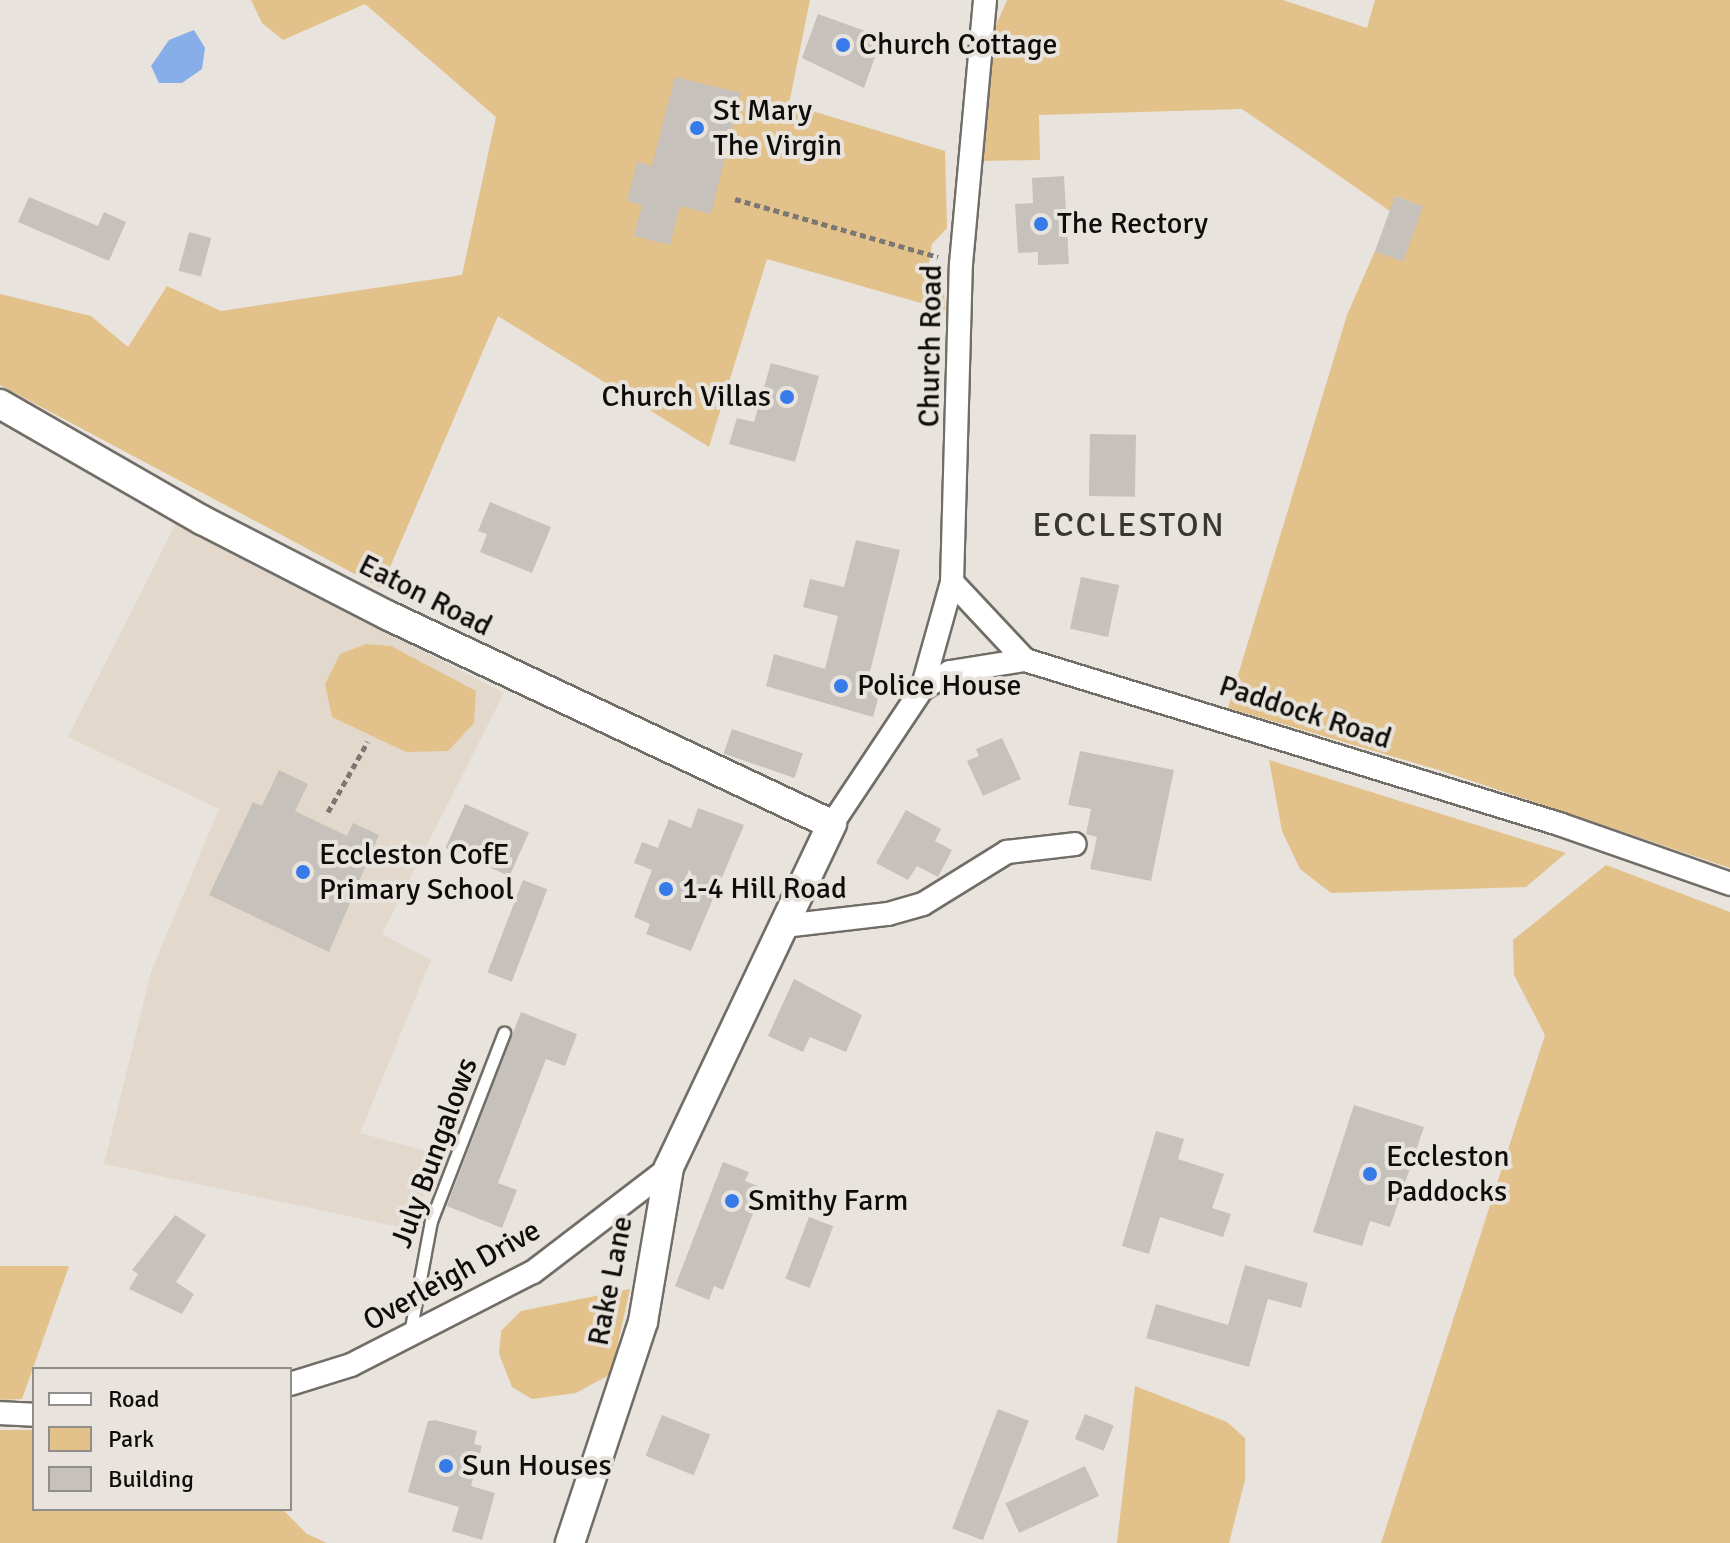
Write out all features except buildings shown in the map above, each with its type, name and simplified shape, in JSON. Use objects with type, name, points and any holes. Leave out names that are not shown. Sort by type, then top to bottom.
[{"type":"street","name":"Church Road","points":[[922,689],[952,582],[961,264],[985,0]]},
{"type":"street","name":"Eaton Road","points":[[0,404],[202,520],[402,622],[832,824]]},
{"type":"street","points":[[952,582],[1025,660]]},
{"type":"street","name":"Paddock Road","points":[[832,824],[922,689],[950,672],[1025,660],[1559,824],[1730,884]]},
{"type":"street","name":"Rake Lane","points":[[570,1543],[643,1322],[669,1168],[832,824]]},
{"type":"street","points":[[784,926],[888,914],[923,904],[1007,852],[1075,844]]},
{"type":"street","name":"Overleigh Drive","points":[[292,1383],[410,1338],[533,1272],[669,1168]]},
{"type":"street","points":[[0,1413],[32,1415]]},
{"type":"lane","name":"July Bungalows","points":[[410,1338],[431,1221],[504,1033]]},
{"type":"path","points":[[735,199],[961,264]]},
{"type":"path","points":[[328,812],[368,741]]},
{"type":"shaded area","name":"Eccleston CofE Primary School","points":[[176,523],[504,693],[382,934],[431,960],[360,1133],[437,1154],[413,1230],[104,1164],[151,972],[219,809],[68,737]]},
{"type":"green space","points":[[251,0],[810,0],[789,104],[945,151],[947,228],[932,244],[928,270],[944,292],[945,310],[767,259],[709,447],[498,316],[381,588],[0,385],[0,294],[91,316],[128,347],[167,286],[221,311],[462,275],[496,117],[365,4],[283,40],[262,23]]},
{"type":"green space","points":[[1007,0],[1283,0],[1367,28],[1375,0],[1730,0],[1730,868],[1442,771],[1228,708],[1347,315],[1375,251],[1402,261],[1422,206],[1396,196],[1390,211],[1242,109],[1039,115],[1040,160],[981,161],[991,37]]},
{"type":"green space","points":[[366,644],[391,646],[476,691],[474,723],[448,751],[406,752],[332,717],[325,684],[340,654]]},
{"type":"green space","points":[[1269,760],[1566,853],[1526,887],[1331,893],[1300,869],[1282,831]]},
{"type":"green space","points":[[1606,865],[1730,912],[1730,1543],[1381,1543],[1545,1035],[1514,975],[1513,940]]},
{"type":"green space","points":[[0,1266],[69,1266],[22,1399],[0,1400]]},
{"type":"green space","points":[[630,1289],[611,1374],[576,1393],[532,1399],[512,1387],[499,1354],[501,1331],[521,1311]]},
{"type":"green space","points":[[1135,1386],[1227,1422],[1245,1438],[1245,1480],[1229,1543],[1117,1543]]},
{"type":"green space","points":[[0,1430],[32,1430],[32,1511],[284,1511],[307,1534],[327,1543],[0,1543]]},
{"type":"water","points":[[194,30],[205,48],[202,69],[182,83],[159,83],[151,66],[169,40]]},
{"type":"place","name":"Church Cottage","points":[[843,45]]},
{"type":"place","name":"St Mary The Virgin","points":[[697,128]]},
{"type":"place","name":"The Rectory","points":[[1041,224]]},
{"type":"place","name":"Church Villas","points":[[787,397]]},
{"type":"place","name":"Police House","points":[[841,686]]},
{"type":"place","name":"Eccleston CofE Primary School","points":[[303,872]]},
{"type":"place","name":"1-4 Hill Road","points":[[666,889]]},
{"type":"place","name":"Eccleston Paddocks","points":[[1370,1174]]},
{"type":"place","name":"Smithy Farm","points":[[732,1201]]},
{"type":"place","name":"Sun Houses","points":[[446,1466]]},
{"type":"district","name":"ECCLESTON","points":[[1129,526]]}]
